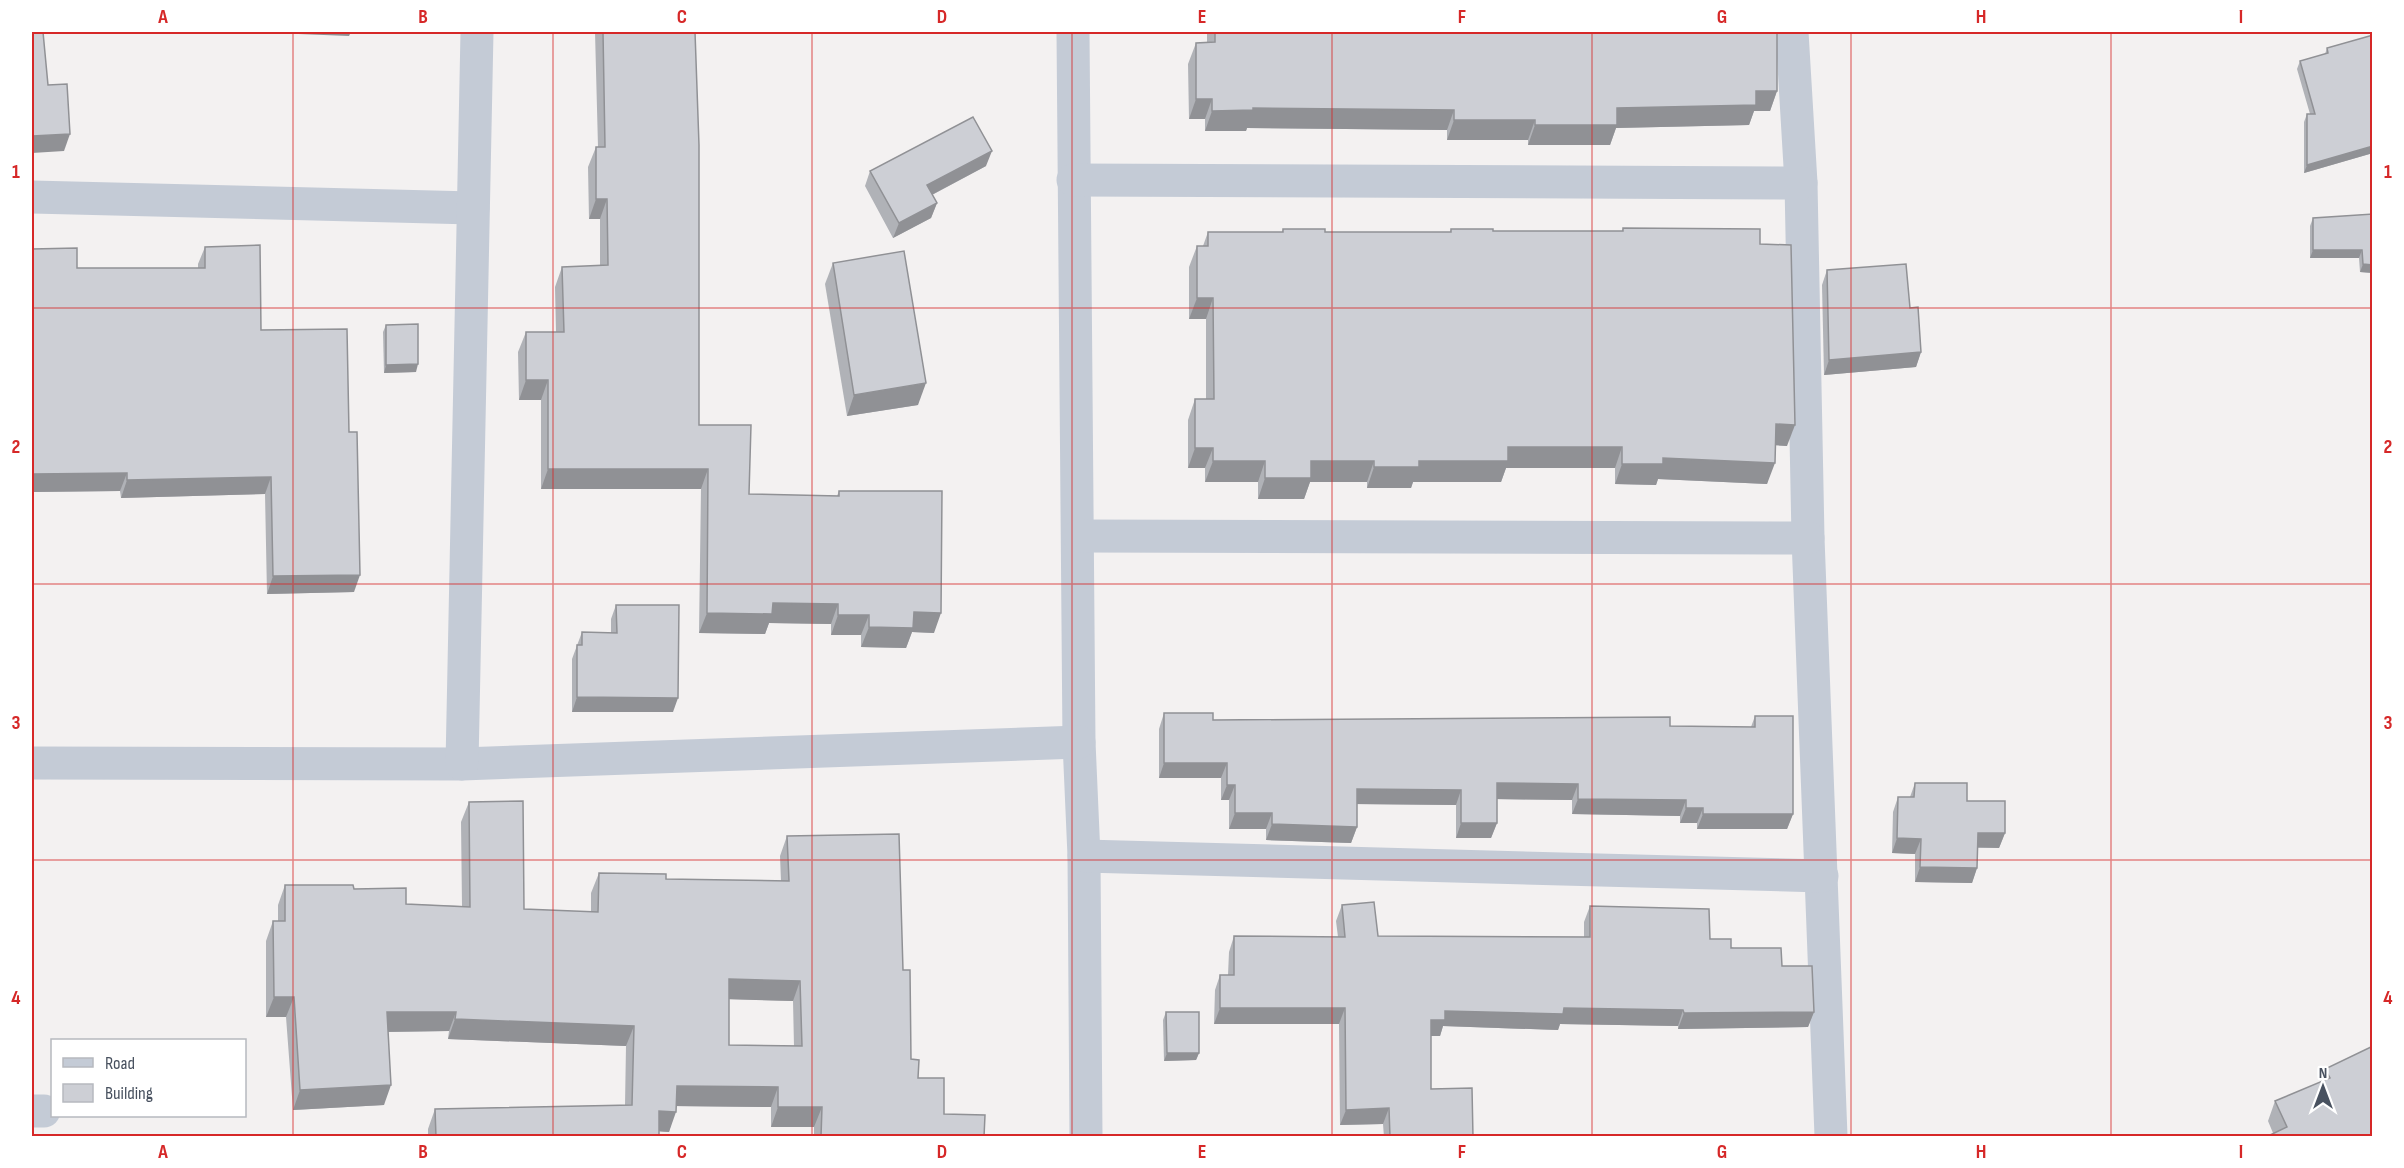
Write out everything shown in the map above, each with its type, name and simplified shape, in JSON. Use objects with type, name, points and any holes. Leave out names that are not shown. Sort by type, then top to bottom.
[{"type":"street","points":[[462,764],[477,32]]},
{"type":"street","points":[[1072,32],[1079,536],[1079,742],[1084,856],[1086,1137]]},
{"type":"street","points":[[1792,32],[1801,183],[1808,538],[1831,1137]]},
{"type":"street","points":[[1073,180],[1801,183]]},
{"type":"street","points":[[32,197],[472,208]]},
{"type":"street","points":[[1079,536],[1808,538]]},
{"type":"street","points":[[32,763],[462,764],[1079,742]]},
{"type":"street","points":[[1084,856],[1822,876]]},
{"type":"building","points":[[32,32],[43,32],[48,85],[67,84],[70,134],[32,136]]},
{"type":"building","points":[[603,32],[695,32],[699,145],[699,425],[751,425],[749,494],[839,496],[839,491],[942,491],[941,613],[914,612],[913,628],[869,627],[869,615],[838,615],[838,604],[773,603],[772,614],[707,613],[708,469],[548,469],[548,380],[526,380],[526,332],[564,332],[562,267],[608,265],[607,199],[596,199],[596,147],[605,147]]},
{"type":"building","points":[[1215,32],[1777,32],[1777,91],[1756,91],[1756,105],[1617,108],[1617,125],[1535,125],[1535,120],[1454,120],[1454,110],[1253,108],[1253,110],[1212,111],[1212,99],[1196,99],[1196,43],[1215,42]]},
{"type":"building","points":[[2373,35],[2373,146],[2307,165],[2307,114],[2315,114],[2300,61],[2328,53],[2327,48]]},
{"type":"building","points":[[973,117],[992,151],[927,185],[937,203],[899,223],[870,171]]},
{"type":"building","points":[[2373,214],[2373,265],[2363,264],[2362,250],[2313,250],[2313,218]]},
{"type":"building","points":[[1623,228],[1760,229],[1760,244],[1791,245],[1795,425],[1776,424],[1775,463],[1663,458],[1663,464],[1622,464],[1622,447],[1508,447],[1508,461],[1419,461],[1419,467],[1374,467],[1374,461],[1311,461],[1311,478],[1265,478],[1265,461],[1213,461],[1213,448],[1195,448],[1195,399],[1214,399],[1213,298],[1197,298],[1197,246],[1208,246],[1208,232],[1283,232],[1283,229],[1325,229],[1325,232],[1451,232],[1451,229],[1623,231]]},
{"type":"building","points":[[260,245],[261,330],[347,329],[349,432],[357,432],[360,575],[273,576],[271,477],[127,480],[127,473],[32,474],[32,249],[77,248],[77,268],[205,268],[205,247]]},
{"type":"building","points":[[904,251],[926,383],[854,395],[833,263]]},
{"type":"building","points":[[1906,264],[1910,308],[1918,307],[1921,352],[1829,360],[1827,270]]},
{"type":"building","points":[[418,324],[418,364],[386,365],[386,325]]},
{"type":"building","points":[[616,605],[679,605],[678,698],[577,697],[577,645],[582,645],[582,632],[617,633]]},
{"type":"building","points":[[1164,713],[1213,713],[1213,720],[1670,717],[1670,726],[1755,727],[1755,716],[1793,716],[1793,814],[1703,814],[1703,808],[1686,808],[1686,800],[1578,799],[1578,784],[1497,783],[1497,823],[1461,823],[1461,790],[1357,789],[1357,827],[1272,824],[1272,813],[1235,813],[1235,785],[1227,785],[1227,763],[1164,763]]},
{"type":"building","points":[[1915,783],[1967,783],[1967,801],[2005,801],[2005,833],[1978,833],[1977,868],[1920,867],[1921,839],[1897,838],[1898,797],[1914,797]]},
{"type":"building","points":[[523,801],[524,909],[598,912],[599,873],[666,874],[666,879],[789,881],[787,836],[899,834],[903,970],[910,970],[911,1059],[919,1060],[918,1078],[944,1078],[944,1114],[985,1115],[984,1137],[821,1137],[822,1107],[778,1107],[778,1087],[677,1086],[676,1112],[659,1111],[659,1137],[436,1137],[435,1109],[632,1105],[634,1026],[455,1019],[456,1012],[387,1012],[391,1085],[300,1090],[294,997],[274,997],[273,921],[285,921],[285,885],[353,885],[354,889],[406,888],[406,904],[470,907],[469,802]],"holes":[[[729,979],[800,981],[802,1046],[729,1045]]]},
{"type":"building","points":[[1374,902],[1378,936],[1590,937],[1590,906],[1709,909],[1710,939],[1731,939],[1731,948],[1781,948],[1782,966],[1812,966],[1814,1012],[1684,1013],[1683,1010],[1564,1008],[1563,1014],[1445,1011],[1445,1020],[1431,1020],[1431,1089],[1472,1088],[1473,1137],[1390,1137],[1389,1108],[1346,1110],[1345,1008],[1220,1008],[1220,975],[1234,975],[1234,936],[1345,937],[1342,905]]},
{"type":"building","points":[[1166,1012],[1199,1012],[1199,1053],[1167,1053]]},
{"type":"building","points":[[2373,1046],[2373,1137],[2266,1137],[2287,1127],[2275,1101],[2330,1078],[2325,1069]]}]
